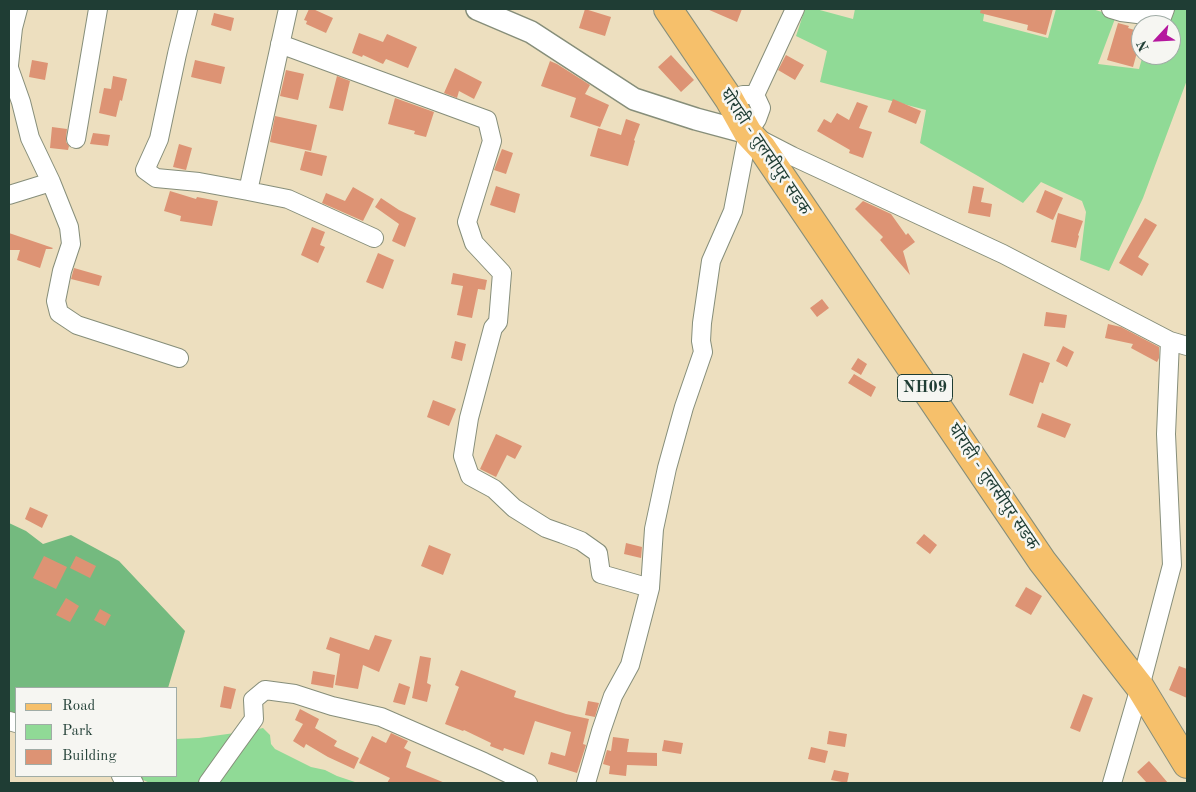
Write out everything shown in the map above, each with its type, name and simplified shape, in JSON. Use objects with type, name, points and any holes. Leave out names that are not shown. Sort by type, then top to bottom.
[{"type":"main road","name":"घोराही - तुलसीपुर सडक","points":[[668,9],[742,97],[748,133],[762,148],[1042,560],[1140,687],[1187,764]]},
{"type":"street","points":[[18,9],[11,22],[9,66],[30,138],[51,182],[68,227],[71,244],[62,271],[56,301],[60,314],[77,325],[179,358]]},
{"type":"street","points":[[76,139],[98,9]]},
{"type":"street","points":[[188,9],[159,138],[145,170],[156,178],[199,182],[288,198],[374,238]]},
{"type":"street","points":[[248,191],[288,9]]},
{"type":"street","points":[[742,97],[795,9]]},
{"type":"street","points":[[1111,9],[1162,17],[1165,9]]},
{"type":"street","points":[[486,11],[531,32],[634,99],[748,133],[792,156],[1003,254],[1170,341],[1187,346]]},
{"type":"street","points":[[280,44],[487,120],[492,141],[467,222],[474,243],[502,273],[498,322],[493,328],[469,418],[463,456],[470,476],[494,489],[514,508],[546,528],[581,541],[598,553],[601,574],[650,588]]},
{"type":"street","points":[[586,783],[600,731],[613,696],[630,666],[650,588],[654,529],[666,468],[703,352],[701,341],[702,323],[711,261],[733,211],[748,133]]},
{"type":"street","points":[[9,195],[51,182]]},
{"type":"street","points":[[1112,783],[1140,687],[1172,565],[1166,434],[1170,341]]},
{"type":"street","points":[[208,783],[254,719],[253,700],[265,690],[295,694],[332,706],[381,717],[528,783]]},
{"type":"street","points":[[123,777],[134,783]]},
{"type":"green space","points":[[805,9],[816,9],[853,19],[855,9],[985,9],[983,21],[1048,38],[1056,9],[1092,9],[1116,16],[1098,64],[1139,69],[1140,65],[1181,65],[1181,15],[1168,15],[1172,9],[1187,9],[1187,80],[1143,198],[1109,271],[1080,260],[1086,212],[1082,201],[1041,182],[1023,203],[920,143],[926,110],[820,82],[827,51],[796,36]]},
{"type":"green space","points":[[9,523],[26,531],[43,544],[71,535],[119,561],[185,631],[168,687],[15,687],[15,720],[9,718]]},
{"type":"green space","points":[[263,728],[270,735],[271,744],[275,749],[311,767],[325,770],[358,783],[150,783],[136,777],[178,777],[178,739]]},
{"type":"building","points":[[309,9],[333,18],[326,33],[306,24],[307,21],[304,20]]},
{"type":"building","points":[[585,9],[611,17],[605,36],[579,28]]},
{"type":"building","points":[[707,9],[742,9],[737,22]]},
{"type":"building","points":[[981,9],[1053,9],[1046,35],[1027,30],[1028,25],[980,13]]},
{"type":"building","points":[[214,13],[234,18],[231,31],[211,25]]},
{"type":"building","points":[[1118,23],[1129,26],[1128,28],[1131,29],[1131,65],[1134,65],[1133,67],[1107,60]]},
{"type":"building","points":[[359,33],[383,42],[387,34],[417,47],[408,68],[386,59],[383,64],[363,55],[362,57],[352,53]]},
{"type":"building","points":[[671,55],[694,80],[681,92],[658,67]]},
{"type":"building","points":[[786,55],[804,65],[795,80],[778,70]]},
{"type":"building","points":[[32,60],[48,63],[45,80],[29,77]]},
{"type":"building","points":[[195,60],[225,67],[221,84],[191,77]]},
{"type":"building","points":[[550,61],[590,85],[585,94],[609,105],[600,127],[570,117],[576,98],[541,86]]},
{"type":"building","points":[[455,68],[482,82],[474,99],[459,91],[457,98],[444,93]]},
{"type":"building","points":[[286,70],[304,74],[298,100],[280,96]]},
{"type":"building","points":[[113,76],[127,79],[116,117],[99,113],[104,88],[111,89]]},
{"type":"building","points":[[337,76],[350,81],[343,111],[329,108]]},
{"type":"building","points":[[395,98],[434,112],[426,137],[414,134],[415,131],[388,124]]},
{"type":"building","points":[[893,99],[921,111],[916,124],[888,112]]},
{"type":"building","points":[[857,102],[868,106],[859,128],[872,132],[863,158],[849,153],[850,150],[817,131],[824,119],[831,123],[837,113],[849,120]]},
{"type":"building","points":[[275,116],[317,125],[311,151],[270,142]]},
{"type":"building","points":[[626,119],[640,124],[628,166],[590,156],[598,128],[621,135]]},
{"type":"building","points":[[52,127],[67,129],[66,142],[69,146],[68,150],[50,148]]},
{"type":"building","points":[[93,133],[110,135],[108,146],[90,144]]},
{"type":"building","points":[[179,144],[192,148],[186,170],[173,167]]},
{"type":"building","points":[[502,149],[513,153],[506,174],[494,170]]},
{"type":"building","points":[[305,151],[327,156],[322,176],[300,170]]},
{"type":"building","points":[[496,186],[520,194],[515,213],[490,205]]},
{"type":"building","points":[[973,186],[984,188],[981,202],[992,204],[990,217],[968,213]]},
{"type":"building","points":[[353,187],[374,199],[363,221],[322,203],[326,193],[345,201]]},
{"type":"building","points":[[1045,190],[1063,198],[1053,220],[1036,212]]},
{"type":"building","points":[[170,191],[196,199],[197,197],[218,201],[212,226],[180,221],[181,216],[164,211]]},
{"type":"building","points":[[381,198],[416,218],[405,247],[392,241],[399,224],[375,207]]},
{"type":"building","points":[[863,201],[891,214],[906,235],[908,233],[915,242],[903,251],[910,275],[880,240],[883,237],[855,209]]},
{"type":"building","points":[[1058,213],[1083,221],[1076,248],[1051,242]]},
{"type":"building","points":[[1145,218],[1157,225],[1138,257],[1149,264],[1142,276],[1119,263]]},
{"type":"building","points":[[312,227],[325,232],[320,245],[325,247],[318,263],[301,255]]},
{"type":"building","points":[[9,233],[53,248],[46,249],[40,268],[17,260],[20,250],[9,250]]},
{"type":"building","points":[[378,253],[394,260],[383,289],[366,282]]},
{"type":"building","points":[[74,268],[102,276],[99,286],[71,279]]},
{"type":"building","points":[[453,273],[487,280],[485,290],[478,289],[472,318],[457,315],[463,286],[451,284]]},
{"type":"building","points":[[822,299],[829,308],[817,317],[810,308]]},
{"type":"building","points":[[1046,312],[1067,315],[1065,328],[1044,326]]},
{"type":"building","points":[[1108,324],[1121,327],[1159,347],[1157,362],[1131,348],[1133,344],[1105,338]]},
{"type":"building","points":[[455,341],[466,344],[462,361],[451,358]]},
{"type":"building","points":[[1063,346],[1074,352],[1067,367],[1056,361]]},
{"type":"building","points":[[1023,353],[1050,363],[1043,383],[1040,382],[1033,404],[1009,395]]},
{"type":"building","points":[[858,358],[867,364],[861,375],[851,369]]},
{"type":"building","points":[[854,374],[876,387],[871,397],[848,383]]},
{"type":"building","points":[[433,400],[456,409],[449,426],[427,417]]},
{"type":"building","points":[[1042,413],[1071,424],[1065,438],[1037,427]]},
{"type":"building","points":[[496,434],[522,446],[515,459],[507,455],[496,477],[480,469]]},
{"type":"building","points":[[30,507],[48,515],[42,528],[25,519]]},
{"type":"building","points":[[924,534],[937,545],[930,554],[916,543]]},
{"type":"building","points":[[626,543],[642,547],[641,558],[624,554]]},
{"type":"building","points":[[429,545],[451,554],[443,575],[421,566]]},
{"type":"building","points":[[44,556],[67,567],[56,589],[33,578]]},
{"type":"building","points":[[76,556],[96,566],[90,578],[70,568]]},
{"type":"building","points":[[1026,587],[1042,596],[1031,615],[1015,606]]},
{"type":"building","points":[[66,598],[79,606],[70,622],[56,615]]},
{"type":"building","points":[[100,609],[111,615],[105,626],[94,620]]},
{"type":"building","points":[[375,635],[392,640],[379,672],[363,665],[358,689],[335,685],[340,654],[326,649],[330,637],[369,650]]},
{"type":"building","points":[[420,656],[431,658],[427,683],[431,685],[427,702],[412,698]]},
{"type":"building","points":[[1179,666],[1187,669],[1187,698],[1169,690]]},
{"type":"building","points":[[461,670],[516,691],[514,697],[566,714],[589,719],[583,744],[586,745],[577,773],[548,764],[551,752],[565,756],[571,732],[535,721],[524,755],[504,748],[503,751],[490,746],[491,743],[464,730],[445,724],[459,687],[455,685]]},
{"type":"building","points":[[313,671],[335,675],[333,688],[311,684]]},
{"type":"building","points":[[399,683],[410,687],[405,705],[393,702]]},
{"type":"building","points":[[224,686],[236,689],[231,709],[220,707]]},
{"type":"building","points":[[1083,694],[1093,698],[1080,732],[1070,728]]},
{"type":"building","points":[[588,701],[599,703],[595,717],[585,715]]},
{"type":"building","points":[[300,709],[319,719],[315,728],[337,741],[334,746],[359,758],[354,769],[306,744],[304,748],[293,741],[303,724],[295,720]]},
{"type":"building","points":[[829,731],[847,734],[845,747],[827,744]]},
{"type":"building","points":[[391,733],[408,741],[404,748],[411,752],[406,767],[445,783],[387,783],[390,778],[359,763],[372,736],[386,743]]},
{"type":"building","points":[[613,737],[629,739],[627,752],[657,753],[657,766],[627,765],[626,776],[609,774],[610,766],[603,764],[607,750],[611,751]]},
{"type":"building","points":[[664,740],[683,743],[681,754],[662,751]]},
{"type":"building","points":[[811,747],[828,751],[825,763],[808,759]]},
{"type":"building","points":[[1149,761],[1168,783],[1147,783],[1137,772]]},
{"type":"building","points":[[834,770],[849,773],[847,783],[831,780]]}]
